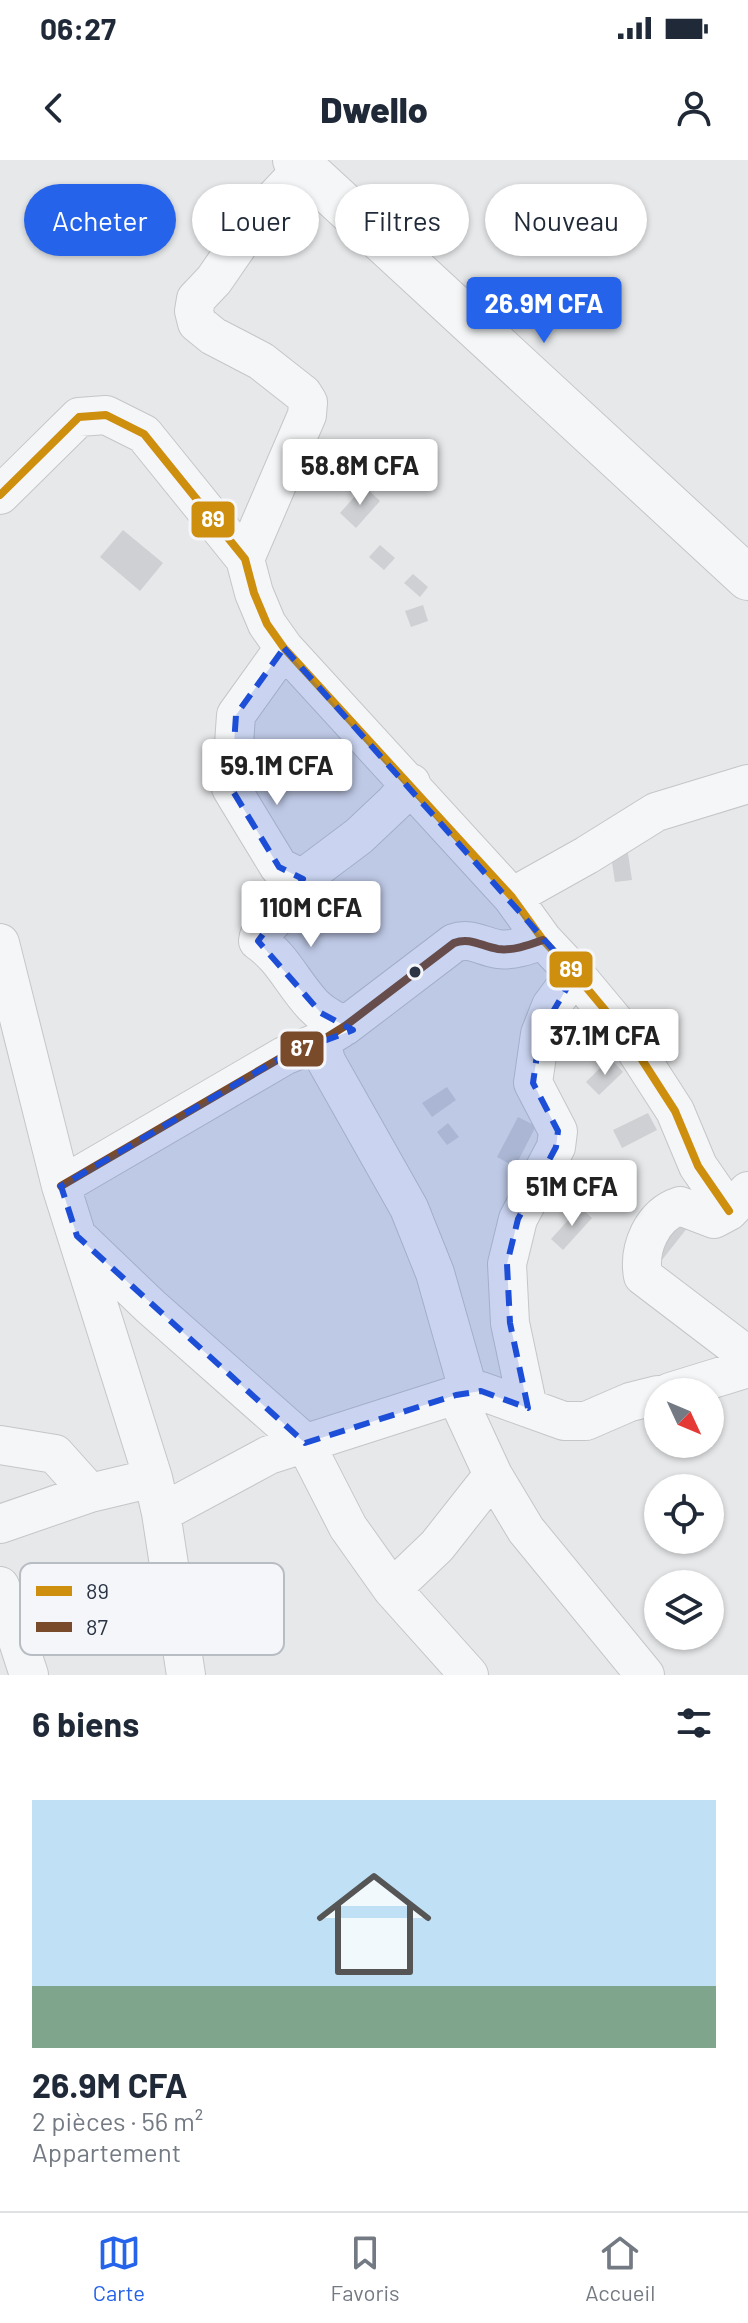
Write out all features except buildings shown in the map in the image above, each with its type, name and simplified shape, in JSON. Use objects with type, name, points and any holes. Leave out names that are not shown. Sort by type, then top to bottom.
[{"type":"street","points":[[245,559],[307,415],[308,402],[303,394],[261,361],[213,336],[197,323],[194,311],[196,299],[214,280],[258,216],[309,166],[748,578]]},
{"type":"street","points":[[0,495],[79,417],[106,415],[144,434],[245,559],[267,624],[284,648],[411,783],[512,897],[543,940],[626,1035],[675,1111],[698,1166],[738,1201],[714,1219],[680,1206],[665,1214],[645,1241],[641,1266],[643,1276],[748,1356]]},
{"type":"street","points":[[284,648],[236,715],[231,788],[279,867],[295,875],[307,875]]},
{"type":"street","points":[[411,783],[359,836],[307,875],[294,898],[259,936],[258,941],[283,963],[333,1034],[326,1061],[409,1208],[435,1273],[463,1394],[493,1475],[526,1530],[645,1675]]},
{"type":"street","points":[[512,897],[656,812],[748,784]]},
{"type":"street","points":[[61,1186],[284,1056],[333,1034],[454,943],[465,939],[499,949],[523,947],[543,940]]},
{"type":"street","points":[[0,943],[61,1186],[157,1496],[168,1563]]},
{"type":"street","points":[[528,1408],[510,1323],[507,1264],[518,1219],[556,1147],[558,1131],[533,1083],[540,1034],[551,1006],[575,974]]},
{"type":"street","points":[[77,1236],[150,1306],[305,1443],[348,1527],[392,1589],[469,1675]]},
{"type":"street","points":[[716,1378],[748,1368]]},
{"type":"street","points":[[0,1524],[90,1493],[157,1496],[305,1443],[463,1394],[481,1391],[564,1421],[586,1421],[644,1398]]},
{"type":"street","points":[[0,1445],[55,1454],[90,1493]]},
{"type":"street","points":[[392,1589],[437,1546],[493,1475]]},
{"type":"street","points":[[0,1586],[20,1647]]},
{"type":"street","points":[[22,1655],[29,1675]]},
{"type":"street","points":[[183,1655],[186,1675]]},
{"type":"highlighted area","points":[[284,648],[575,974],[540,1034],[533,1083],[558,1131],[556,1147],[518,1219],[507,1264],[510,1323],[528,1408],[481,1391],[456,1395],[305,1443],[77,1236],[61,1186],[284,1056],[353,1030],[321,1013],[258,941],[303,879],[279,867],[231,788],[236,715]]},
{"type":"transit line","name":"89","points":[[0,495],[79,417],[106,415],[144,434],[245,559],[267,624],[284,648],[512,897],[543,940],[626,1035],[675,1111],[698,1166],[729,1211]]},
{"type":"transit line","name":"87","points":[[61,1186],[284,1056],[321,1041],[454,943],[470,941],[504,949],[543,940]]}]
